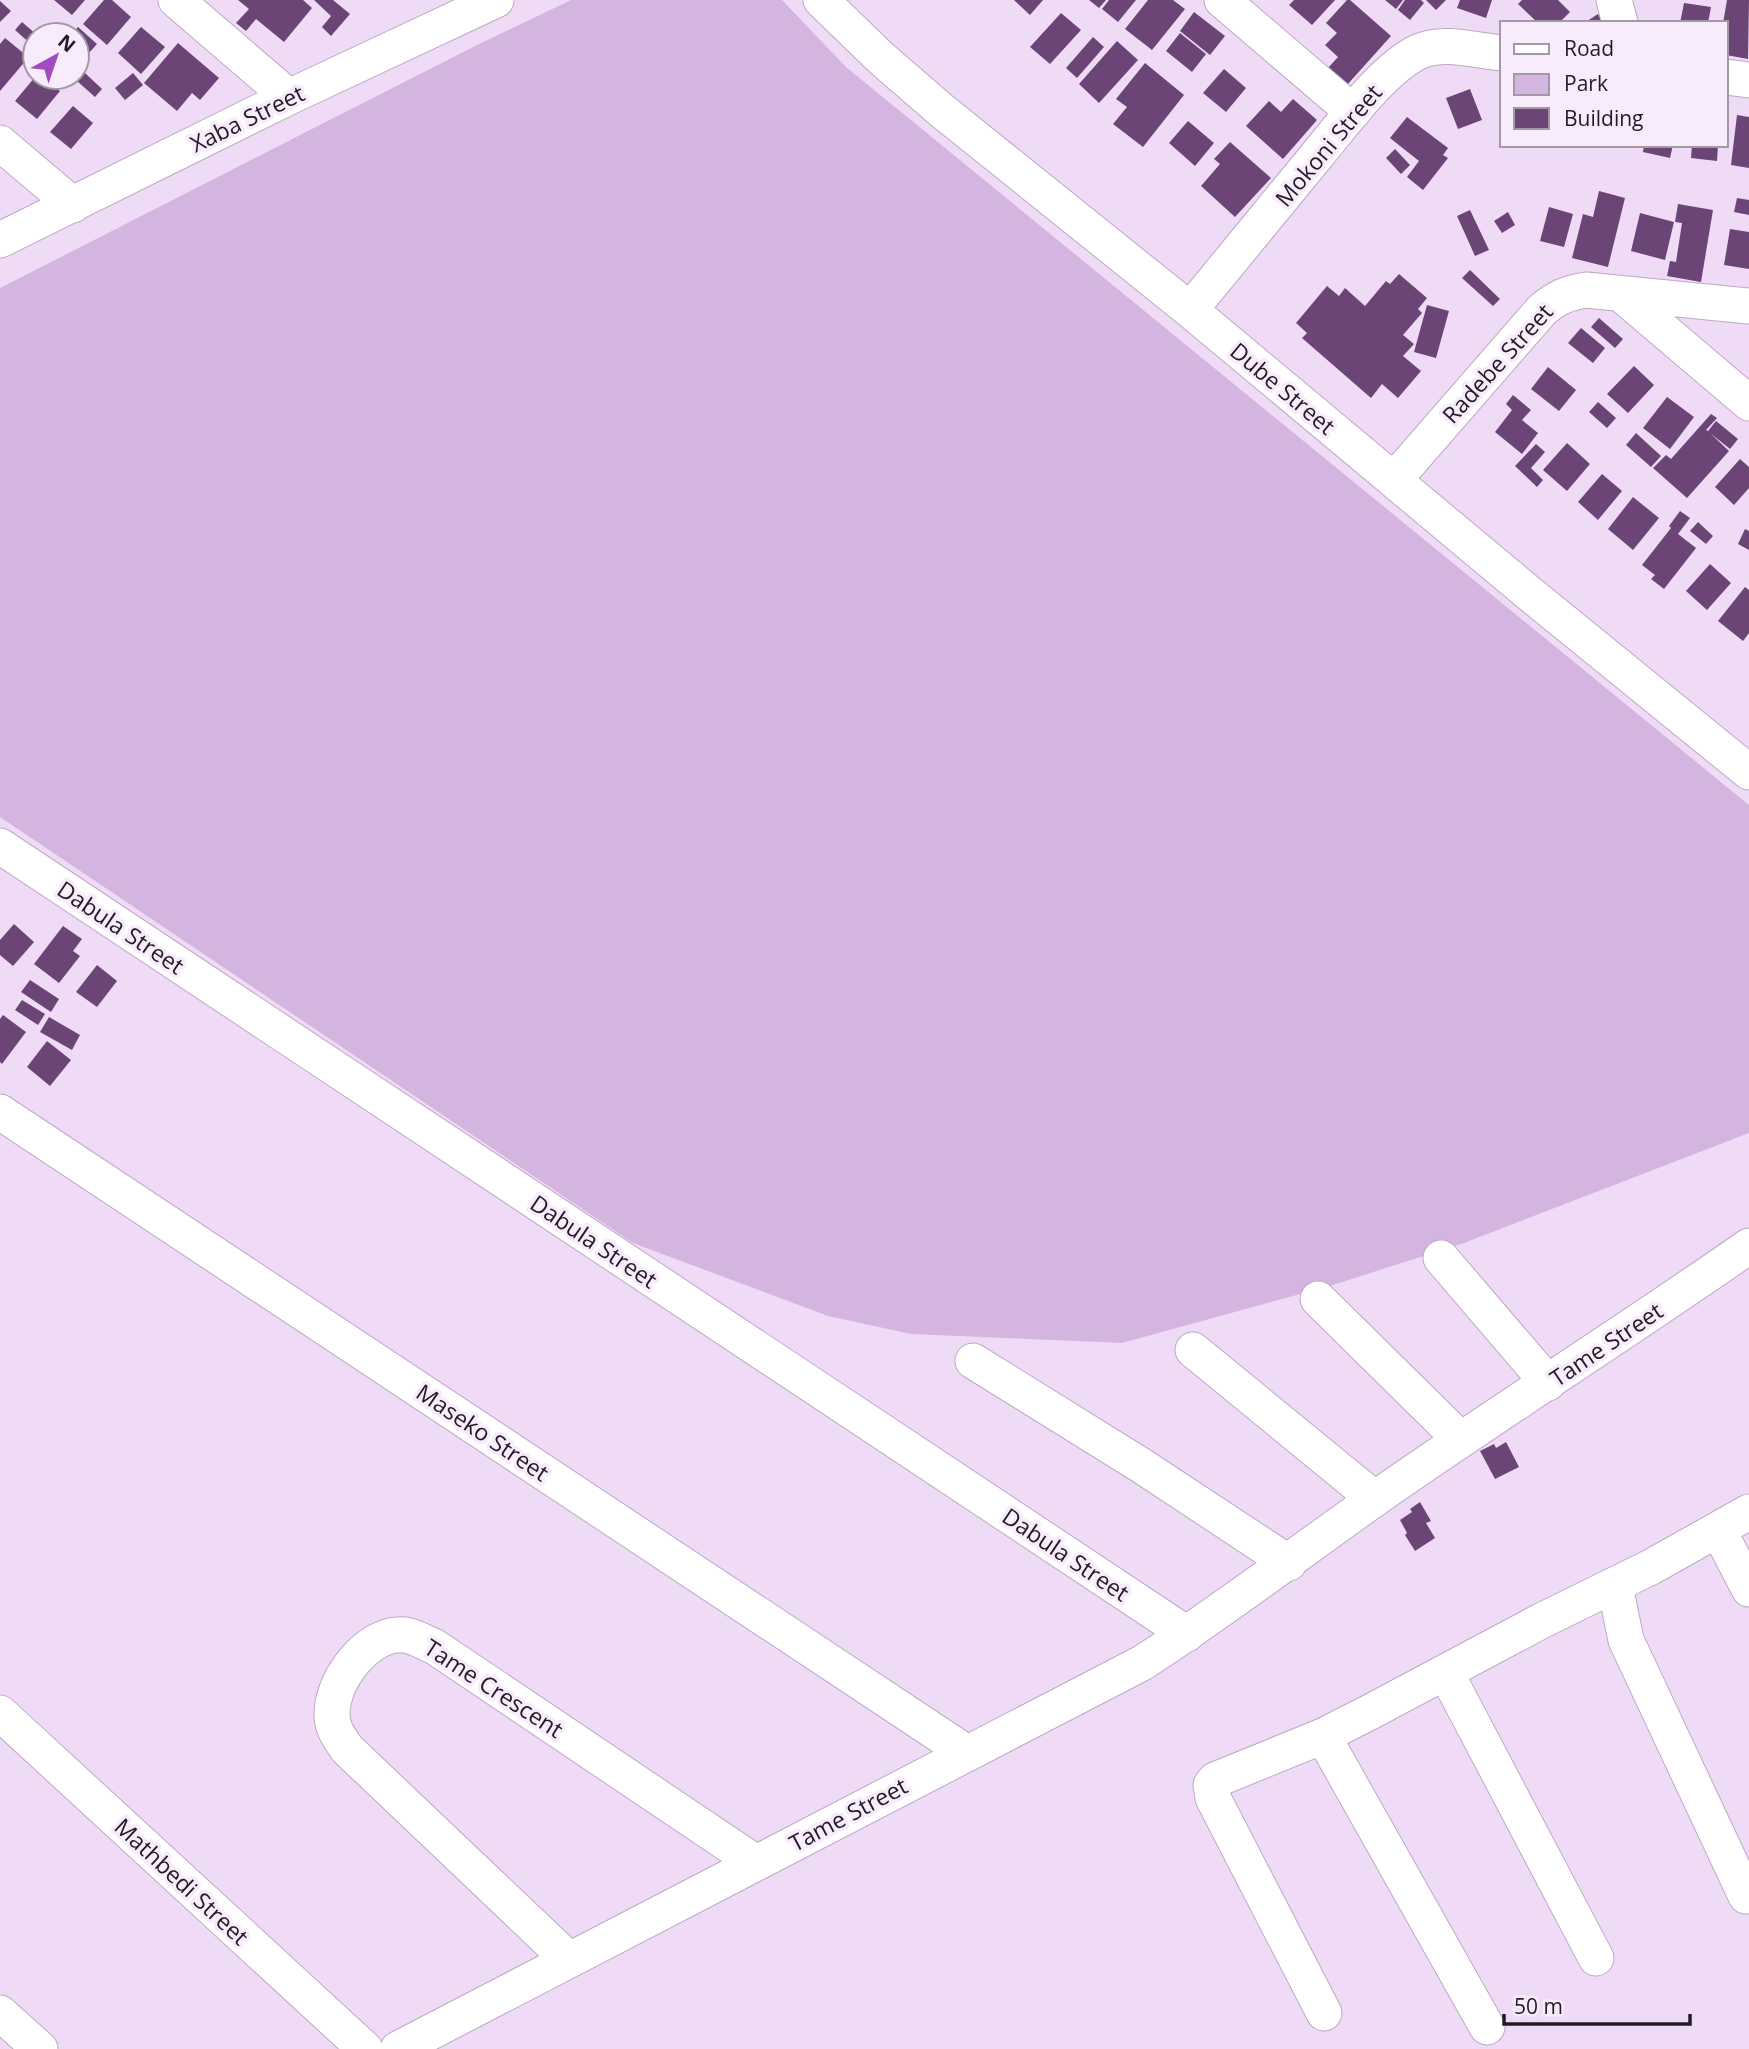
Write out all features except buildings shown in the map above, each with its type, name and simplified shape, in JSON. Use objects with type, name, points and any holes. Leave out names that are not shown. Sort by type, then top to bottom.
[{"type":"street","points":[[176,0],[289,97]]},
{"type":"street","name":"Xaba Street","points":[[0,240],[289,97],[496,0]]},
{"type":"street","name":"Dube Street","points":[[821,0],[881,58],[941,110],[1190,310],[1749,772]]},
{"type":"street","points":[[1222,0],[1353,112]]},
{"type":"street","points":[[1614,0],[1620,21]]},
{"type":"street","name":"Mokoni Street","points":[[1190,310],[1353,112],[1388,75],[1420,51],[1434,47],[1463,47],[1500,53]]},
{"type":"street","points":[[1728,77],[1749,80]]},
{"type":"street","points":[[0,143],[73,205]]},
{"type":"street","name":"Radebe Street","points":[[1394,480],[1542,310],[1556,298],[1586,290],[1749,306]]},
{"type":"street","points":[[1622,295],[1749,403]]},
{"type":"street","name":"Dabula Street","points":[[0,846],[1188,1634]]},
{"type":"street","name":"Maseko Street","points":[[0,1112],[967,1753]]},
{"type":"street","name":"Tame Street","points":[[398,2049],[1142,1663],[1289,1563],[1375,1499],[1749,1246]]},
{"type":"street","points":[[1441,1258],[1548,1383]]},
{"type":"street","points":[[1318,1299],[1461,1440]]},
{"type":"street","points":[[1193,1350],[1375,1499]]},
{"type":"street","points":[[972,1362],[1142,1466],[1289,1563]]},
{"type":"street","points":[[1324,2013],[1211,1791],[1215,1780],[1323,1736],[1541,1621],[1615,1586],[1719,1531],[1749,1512]]},
{"type":"street","points":[[1719,1531],[1749,1588]]},
{"type":"street","points":[[1615,1586],[1626,1640],[1746,1896]]},
{"type":"street","name":"Tame Crescent","points":[[568,1959],[347,1749],[335,1731],[332,1702],[343,1679],[361,1653],[376,1642],[403,1635],[435,1647],[756,1863]]},
{"type":"street","points":[[1446,1673],[1596,1958]]},
{"type":"street","name":"Mathbedi Street","points":[[0,1713],[365,2049]]},
{"type":"street","points":[[1323,1736],[1487,2027]]},
{"type":"street","points":[[0,2012],[40,2049]]},
{"type":"green space","points":[[571,0],[782,0],[846,67],[1749,805],[1749,1133],[1464,1243],[1333,1285],[1122,1343],[911,1334],[828,1316],[633,1243],[0,817],[0,288],[479,44]]}]
